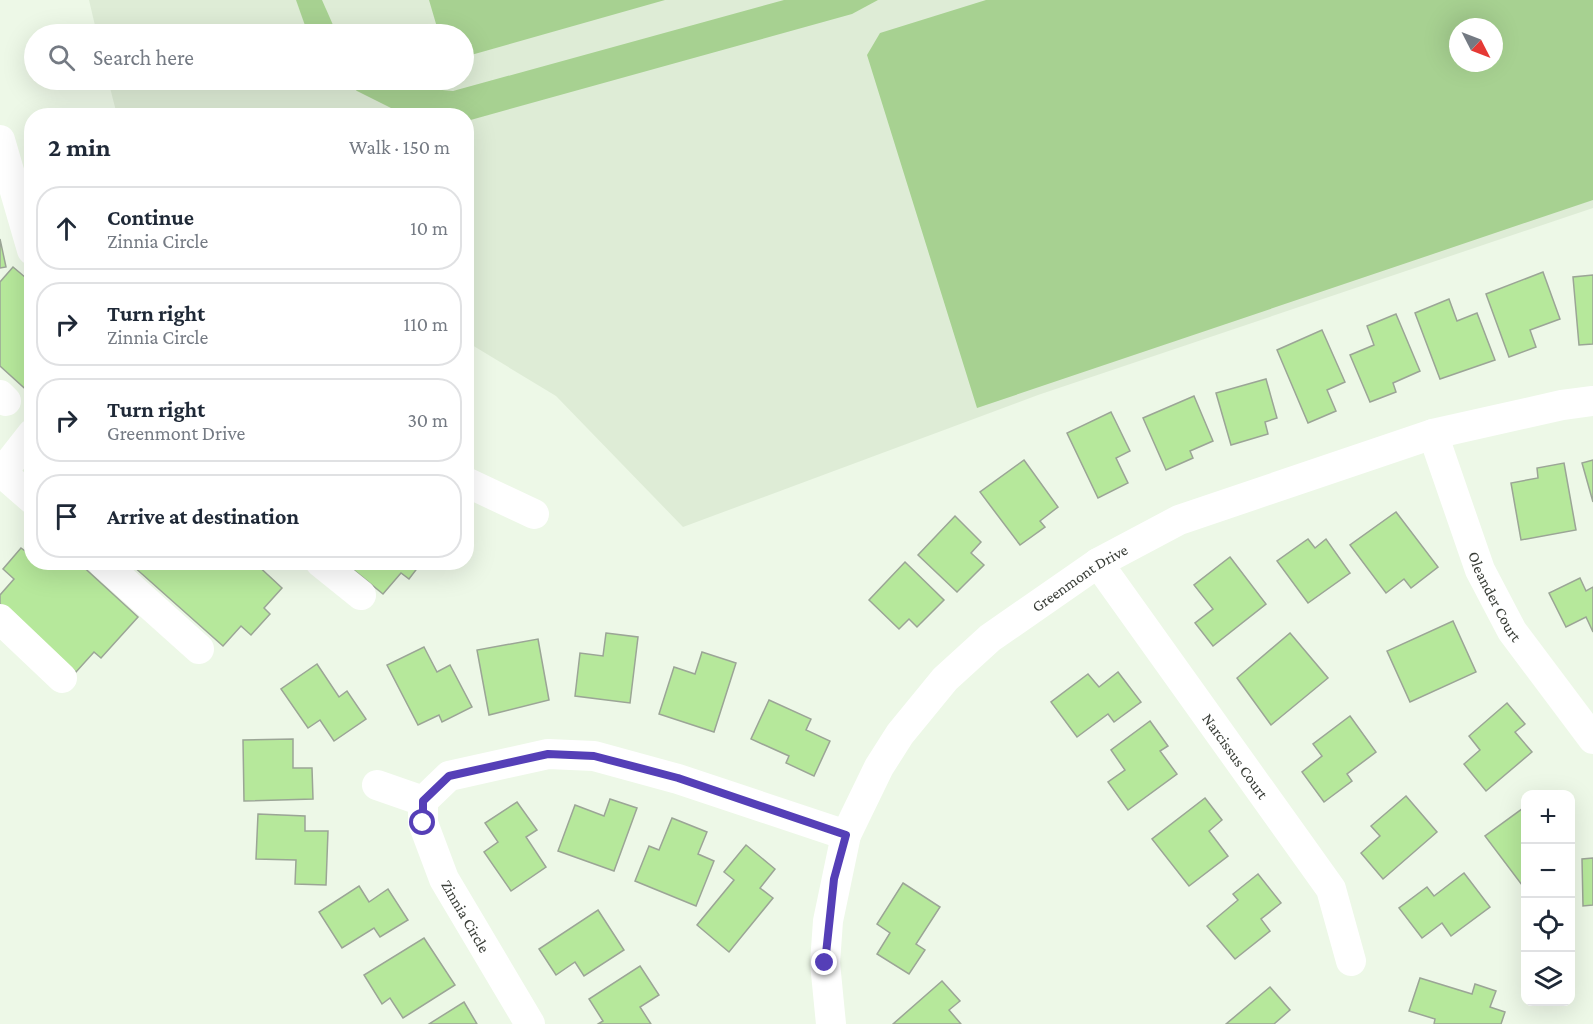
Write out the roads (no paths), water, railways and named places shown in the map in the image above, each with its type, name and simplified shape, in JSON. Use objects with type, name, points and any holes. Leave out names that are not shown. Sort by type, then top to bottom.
[{"type":"street","points":[[0,140],[24,222]]},
{"type":"street","name":"Greenmont Drive","points":[[831,1024],[825,963],[828,921],[846,835],[874,776],[894,742],[945,679],[990,638],[1098,563],[1179,520],[1433,434],[1593,400]]},
{"type":"street","name":"Oleander Court","points":[[1433,434],[1480,570],[1512,631],[1593,739]]},
{"type":"street","points":[[24,444],[1,473],[24,492]]},
{"type":"street","points":[[474,486],[534,514]]},
{"type":"street","name":"Narcissus Court","points":[[1098,563],[1331,889],[1350,961]]},
{"type":"street","points":[[111,570],[199,649]]},
{"type":"street","points":[[330,570],[361,595]]},
{"type":"street","points":[[0,619],[62,678]]},
{"type":"street","points":[[377,785],[423,801],[449,776],[548,754],[594,756],[678,778],[846,835]]},
{"type":"street","name":"Zinnia Circle","points":[[423,801],[423,823],[430,850],[444,879],[530,1024]]}]
